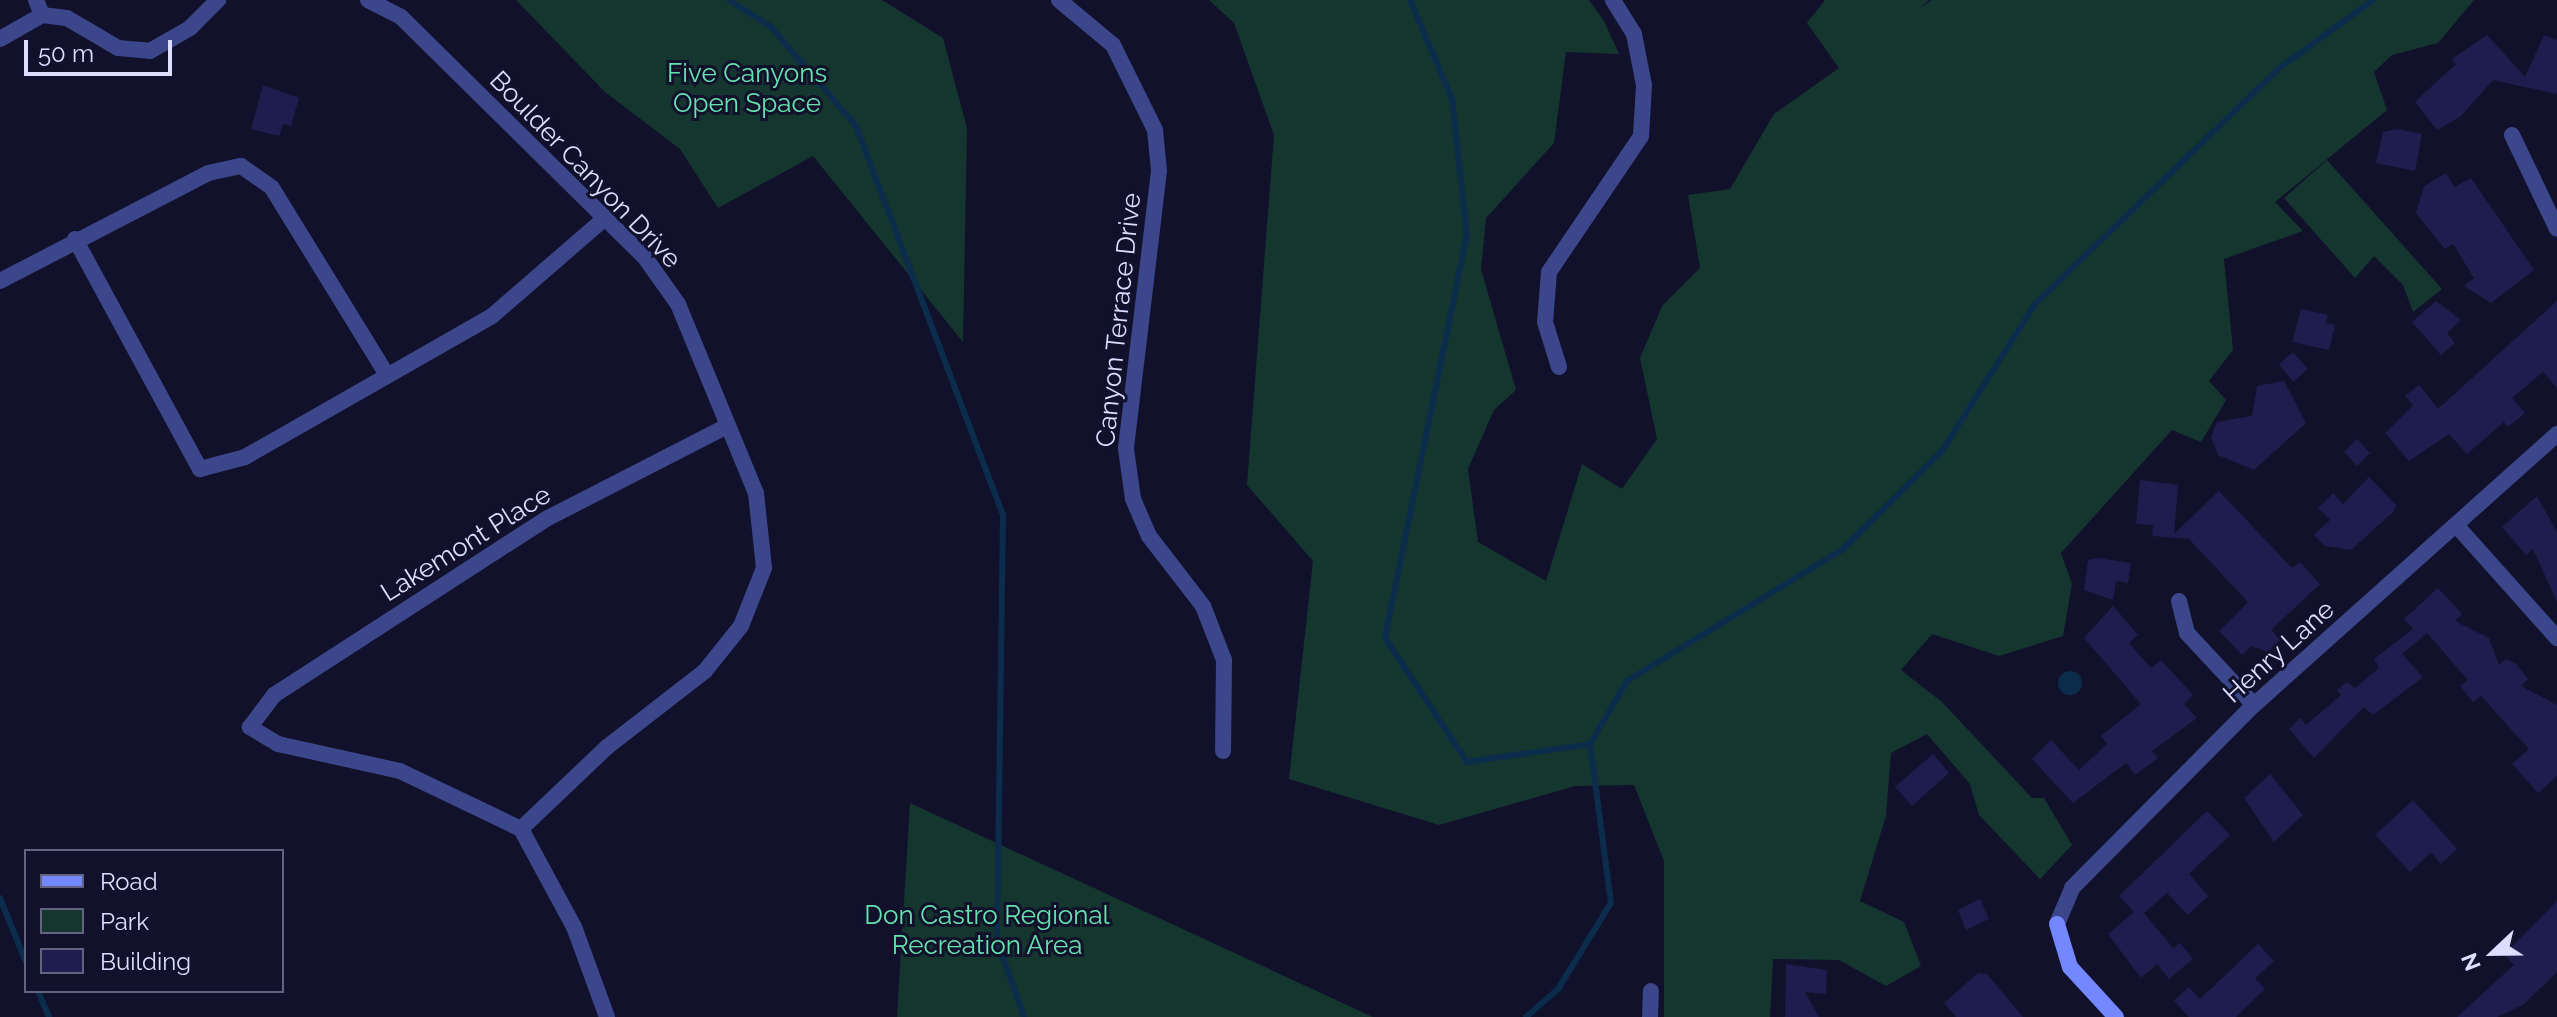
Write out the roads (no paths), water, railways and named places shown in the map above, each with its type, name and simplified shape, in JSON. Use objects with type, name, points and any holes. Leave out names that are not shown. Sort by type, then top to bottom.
[{"type":"street","points":[[0,39],[39,8],[67,18],[118,48],[150,51],[190,28],[218,0]]},
{"type":"street","name":"Boulder Canyon Drive","points":[[368,0],[401,17],[605,218],[678,304],[725,427],[756,493],[764,568],[741,626],[705,671],[607,747],[521,829]]},
{"type":"street","name":"Canyon Terrace Drive","points":[[1059,0],[1113,45],[1155,130],[1159,171],[1126,449],[1133,499],[1149,536],[1203,606],[1224,660],[1223,751]]},
{"type":"street","points":[[1559,367],[1545,322],[1549,272],[1641,136],[1644,85],[1634,34],[1613,0]]},
{"type":"street","points":[[2512,135],[2557,229]]},
{"type":"street","points":[[0,281],[75,239],[208,173],[241,166],[272,188],[386,373]]},
{"type":"street","points":[[75,239],[200,469],[245,457],[386,373],[492,316],[605,218]]},
{"type":"street","name":"Lakemont Place","points":[[521,829],[400,771],[278,744],[250,727],[274,695],[548,518],[725,427]]},
{"type":"street","name":"Henry Lane","points":[[2116,1017],[2070,967],[2057,924],[2072,888],[2254,705],[2557,434]]},
{"type":"street","points":[[2456,525],[2557,638]]},
{"type":"street","points":[[2179,601],[2187,633],[2254,705]]},
{"type":"street","points":[[521,829],[574,927],[607,1017]]},
{"type":"street","points":[[1650,1017],[1651,991]]},
{"type":"water","points":[[2070,671],[2079,674],[2082,683],[2079,692],[2070,695],[2061,692],[2058,683],[2061,674]]},
{"type":"waterway","points":[[729,0],[770,26],[856,126],[1003,516],[997,941],[1024,1017]]},
{"type":"waterway","points":[[1410,0],[1452,99],[1467,234],[1385,638],[1467,762],[1590,744]]},
{"type":"waterway","points":[[1526,1017],[1558,989],[1611,903],[1590,744],[1627,681],[1843,549],[1942,451],[2035,304],[2278,69],[2373,0]]},
{"type":"waterway","points":[[0,898],[24,957]]},
{"type":"waterway","points":[[39,993],[49,1017]]},
{"type":"park label","name":"Five Canyons Open Space","points":[[747,89]]},
{"type":"park label","name":"Don Castro Regional Recreation Area","points":[[987,931]]}]
